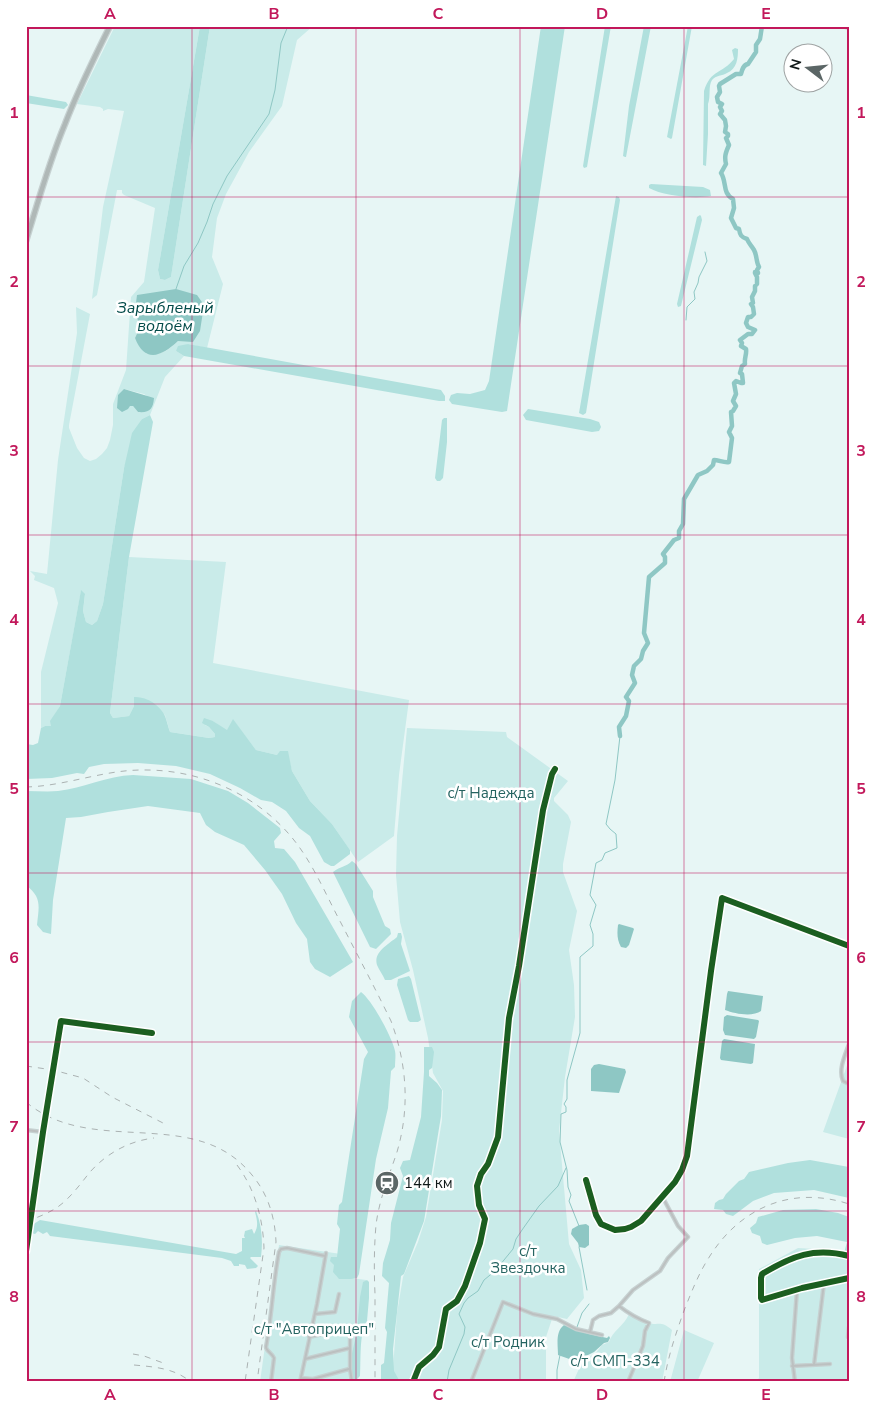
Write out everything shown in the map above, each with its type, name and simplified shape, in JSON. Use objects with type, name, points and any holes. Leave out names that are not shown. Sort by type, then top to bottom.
[{"type":"highway","points":[[26,241],[47,173],[65,124],[110,26]]},
{"type":"street","points":[[413,1382],[419,1367],[433,1355],[439,1346],[446,1309],[457,1301],[465,1286],[480,1243],[485,1219],[479,1205],[476,1186],[488,1164],[498,1137],[508,1018],[519,966],[543,810],[555,769]]},
{"type":"street","points":[[586,1180],[599,1221],[601,1224],[616,1230],[625,1229],[637,1224],[675,1182],[682,1170],[687,1156],[710,971],[722,898],[849,946]]},
{"type":"street","points":[[26,1251],[61,1021],[152,1033]]},
{"type":"street","points":[[849,1044],[841,1069],[843,1081],[849,1084]]},
{"type":"street","points":[[26,1130],[43,1132]]},
{"type":"street","points":[[590,1332],[593,1320],[599,1316],[611,1314],[633,1290],[660,1271],[668,1258],[688,1237],[678,1226],[662,1196]]},
{"type":"street","points":[[271,1382],[274,1358],[273,1354],[266,1347],[279,1252],[287,1248],[326,1255],[300,1382]]},
{"type":"street","points":[[849,1256],[818,1252],[804,1254],[762,1274],[762,1300],[802,1288],[849,1278]]},
{"type":"street","points":[[814,1365],[824,1283]]},
{"type":"street","points":[[795,1382],[792,1366],[797,1290]]},
{"type":"street","points":[[315,1314],[335,1312],[339,1294]]},
{"type":"street","points":[[471,1382],[503,1302],[534,1314],[558,1319],[571,1327],[602,1334]]},
{"type":"street","points":[[619,1306],[629,1314],[649,1323],[645,1331],[643,1346],[628,1382]]},
{"type":"street","points":[[848,1337],[849,1327]]},
{"type":"street","points":[[309,1337],[350,1328],[350,1369],[352,1382]]},
{"type":"street","points":[[305,1359],[350,1348]]},
{"type":"street","points":[[792,1366],[830,1364]]},
{"type":"street","points":[[301,1378],[313,1379],[350,1369]]},
{"type":"green space","points":[[115,26],[200,26],[158,270],[160,279],[165,280],[171,277],[210,26],[313,26],[297,40],[282,106],[249,152],[226,194],[217,218],[212,257],[223,284],[207,348],[188,344],[176,351],[184,356],[165,377],[150,415],[142,419],[124,468],[103,604],[97,621],[92,625],[86,622],[83,611],[85,595],[81,591],[60,706],[51,721],[51,726],[41,728],[41,672],[58,603],[54,588],[34,580],[35,576],[30,571],[47,574],[58,460],[77,333],[76,307],[90,314],[69,428],[77,448],[84,458],[90,461],[102,454],[110,440],[113,425],[113,404],[126,370],[131,297],[144,282],[155,208],[124,195],[122,190],[117,190],[97,295],[92,299],[103,207],[124,111],[108,109],[103,111],[100,107],[77,104]],"holes":[[[140,327],[178,341],[164,352],[147,354],[135,338]],[[124,389],[147,396],[138,412],[133,406],[130,406]]]},
{"type":"green space","points":[[129,557],[226,562],[213,663],[409,700],[399,775],[394,836],[358,862],[332,824],[310,801],[292,771],[287,751],[277,755],[256,750],[233,720],[227,731],[213,721],[205,725],[215,734],[215,737],[209,738],[170,732],[165,715],[134,697],[134,706],[129,716],[113,718],[110,713]]},
{"type":"green space","points":[[407,728],[506,732],[507,737],[568,781],[554,798],[554,801],[568,815],[571,822],[563,872],[577,911],[569,950],[574,985],[575,1017],[565,1077],[559,1131],[569,1244],[581,1270],[584,1298],[567,1319],[553,1316],[546,1337],[546,1382],[392,1382],[397,1313],[403,1277],[426,1217],[442,1120],[443,1091],[433,1073],[428,1038],[400,922],[396,875],[397,836]]},
{"type":"green space","points":[[849,1060],[849,1139],[823,1132]]},
{"type":"green space","name":"с/т \"Автоприцеп\"","points":[[279,1245],[341,1254],[336,1276],[366,1280],[355,1382],[260,1382]]},
{"type":"green space","points":[[798,1248],[849,1251],[849,1382],[756,1382],[759,1378],[759,1269]]},
{"type":"green space","name":"с/т СМП-334","points":[[629,1314],[643,1322],[662,1324],[672,1330],[662,1382],[573,1382],[583,1360],[595,1354],[602,1345],[609,1342]]},
{"type":"green space","points":[[684,1330],[714,1343],[697,1382],[670,1382]]},
{"type":"shaded area","points":[[200,26],[210,26],[171,277],[165,280],[160,279],[158,270]]},
{"type":"shaded area","points":[[541,26],[565,26],[507,411],[502,412],[452,404],[449,400],[451,395],[457,393],[470,394],[485,390],[489,381]]},
{"type":"shaded area","points":[[605,26],[611,26],[587,167],[584,168],[583,166]]},
{"type":"shaded area","points":[[644,26],[651,26],[625,157],[623,156],[629,106]]},
{"type":"shaded area","points":[[688,26],[692,26],[671,139],[667,137]]},
{"type":"shaded area","points":[[738,49],[733,69],[714,78],[710,85],[706,166],[703,165],[704,91],[713,75],[730,64],[734,59],[732,50]]},
{"type":"shaded area","points":[[26,95],[66,102],[68,105],[64,109],[26,103]]},
{"type":"shaded area","points":[[651,184],[703,187],[710,190],[711,196],[671,195],[649,188]]},
{"type":"shaded area","points":[[616,196],[620,200],[586,413],[583,415],[579,413]]},
{"type":"shaded area","points":[[700,215],[702,220],[681,306],[678,307],[677,304],[697,217]]},
{"type":"shaded area","points":[[188,344],[441,390],[445,396],[445,401],[184,356],[176,351],[178,346]]},
{"type":"shaded area","points":[[528,409],[590,419],[599,422],[601,427],[599,431],[592,432],[526,420],[523,415]]},
{"type":"shaded area","points":[[150,415],[153,422],[129,557],[110,713],[113,718],[129,716],[134,706],[134,697],[139,697],[152,702],[160,708],[166,718],[170,732],[209,738],[215,737],[215,734],[209,727],[202,723],[204,718],[213,721],[227,730],[233,719],[256,750],[277,755],[280,751],[288,751],[292,771],[310,801],[332,824],[350,850],[350,854],[334,866],[324,862],[310,836],[299,828],[286,811],[272,802],[261,800],[210,774],[176,766],[138,763],[104,764],[89,767],[84,774],[77,773],[52,778],[26,779],[26,744],[33,745],[38,743],[41,728],[51,726],[50,721],[60,706],[81,590],[85,594],[83,611],[86,622],[92,625],[97,621],[103,604],[124,468],[132,433],[142,419]]},
{"type":"shaded area","points":[[447,418],[447,442],[443,478],[437,481],[435,478],[442,420]]},
{"type":"shaded area","points":[[133,775],[191,779],[228,791],[248,803],[280,828],[281,833],[274,841],[275,848],[284,849],[295,862],[353,962],[330,977],[315,969],[310,962],[307,939],[296,923],[282,894],[244,845],[215,832],[206,825],[200,813],[148,806],[66,818],[53,900],[51,934],[43,932],[37,925],[39,907],[37,898],[26,885],[26,791],[58,791]]},
{"type":"shaded area","points":[[352,861],[356,864],[373,891],[373,897],[385,926],[390,929],[391,934],[376,949],[370,947],[333,872]]},
{"type":"shaded area","points":[[398,933],[401,933],[401,944],[410,971],[391,980],[385,980],[377,965],[377,956],[382,949],[397,937]]},
{"type":"shaded area","points":[[409,976],[421,1020],[418,1022],[410,1022],[408,1020],[397,985],[398,979]]},
{"type":"shaded area","points":[[361,992],[376,1010],[390,1037],[395,1053],[395,1067],[391,1071],[388,1108],[376,1159],[359,1274],[357,1278],[339,1279],[333,1272],[334,1265],[330,1261],[331,1257],[337,1257],[340,1229],[337,1224],[339,1205],[342,1202],[364,1059],[368,1052],[349,1017],[352,1001]]},
{"type":"shaded area","points":[[424,1047],[432,1047],[434,1052],[429,1076],[442,1090],[441,1116],[424,1221],[404,1274],[401,1276],[393,1349],[394,1371],[399,1380],[398,1382],[381,1382],[381,1365],[384,1363],[387,1332],[385,1328],[389,1283],[382,1276],[383,1263],[390,1240],[391,1223],[403,1176],[400,1168],[403,1161],[410,1160],[421,1117]]},
{"type":"shaded area","points":[[810,1160],[849,1167],[849,1198],[814,1190],[774,1193],[753,1201],[733,1216],[726,1214],[723,1210],[714,1209],[715,1203],[723,1199],[749,1172]]},
{"type":"shaded area","points":[[816,1209],[849,1217],[849,1255],[844,1253],[847,1242],[817,1236],[795,1238],[767,1245],[762,1243],[760,1236],[752,1233],[750,1228],[756,1223],[758,1217],[783,1210]]},
{"type":"shaded area","points":[[256,1211],[262,1234],[261,1257],[251,1257],[258,1266],[247,1269],[245,1265],[239,1264],[239,1266],[234,1266],[231,1261],[222,1258],[50,1236],[47,1232],[43,1234],[38,1231],[35,1234],[32,1233],[32,1225],[40,1220],[236,1254],[242,1251],[242,1238],[245,1238],[245,1231],[252,1229],[254,1234],[256,1231]]},
{"type":"shaded area","points":[[367,1280],[369,1282],[369,1298],[367,1321],[364,1326],[362,1339],[360,1376],[357,1382],[353,1382],[351,1358],[357,1331],[363,1282]]},
{"type":"water","name":"Зарыбленый водоём","points":[[176,289],[197,295],[204,305],[200,331],[193,342],[178,341],[166,351],[154,355],[144,352],[135,338],[140,327],[135,311],[137,295]]},
{"type":"water","points":[[124,389],[154,398],[152,408],[145,412],[138,412],[133,406],[130,406],[122,412],[117,408],[118,395]]},
{"type":"water","points":[[619,924],[634,929],[629,945],[626,948],[621,947],[619,942],[617,931]]},
{"type":"water","points":[[728,991],[763,996],[761,1011],[753,1014],[744,1014],[725,1010]]},
{"type":"water","points":[[727,1015],[758,1020],[756,1037],[754,1039],[725,1035],[723,1030],[724,1017]]},
{"type":"water","points":[[724,1039],[755,1044],[753,1063],[721,1060],[722,1041]]},
{"type":"water","points":[[599,1064],[625,1069],[626,1072],[619,1093],[591,1091],[591,1069],[594,1065]]},
{"type":"water","points":[[586,1224],[589,1226],[589,1245],[585,1248],[579,1247],[571,1234],[572,1229]]},
{"type":"water","points":[[564,1325],[589,1334],[607,1338],[609,1336],[610,1338],[608,1342],[581,1360],[578,1367],[575,1365],[575,1361],[558,1355],[558,1335]]},
{"type":"waterway","points":[[176,289],[184,266],[198,243],[213,204],[227,176],[269,114],[275,90],[281,43],[288,26]]},
{"type":"waterway","points":[[620,736],[619,727],[626,716],[629,701],[626,697],[635,683],[632,675],[634,666],[641,659],[648,643],[644,633],[649,577],[665,563],[663,554],[674,540],[679,538],[679,531],[683,524],[684,499],[698,475],[707,471],[713,465],[714,460],[729,462],[732,438],[729,432],[732,426],[731,412],[736,406],[733,401],[736,394],[734,383],[736,381],[743,383],[742,374],[740,373],[742,366],[745,364],[746,353],[746,349],[741,346],[740,340],[748,334],[752,334],[755,330],[748,327],[746,323],[748,317],[754,314],[751,304],[753,303],[752,297],[757,284],[755,272],[758,273],[759,267],[756,254],[747,239],[741,236],[739,229],[736,228],[731,218],[734,208],[733,199],[727,194],[721,173],[726,164],[725,159],[729,145],[726,138],[728,134],[725,132],[725,120],[720,114],[722,104],[718,102],[717,97],[720,92],[720,84],[736,74],[741,74],[742,69],[756,52],[756,45],[760,39],[762,26]]},
{"type":"waterway","points":[[686,320],[687,307],[695,299],[694,292],[707,261],[705,252]]},
{"type":"waterway","points":[[579,1226],[569,1201],[571,1195],[560,1142],[561,1114],[566,1112],[564,1104],[567,1099],[567,1080],[580,1033],[580,957],[593,946],[593,934],[590,925],[596,905],[590,895],[596,863],[602,860],[605,853],[617,848],[616,834],[606,824],[615,780],[620,736]]},
{"type":"waterway","points":[[447,1382],[449,1370],[464,1334],[465,1327],[459,1314],[464,1303],[478,1291],[484,1280],[495,1271],[513,1249],[516,1239],[539,1206],[558,1186],[566,1168]]},
{"type":"waterway","points":[[579,1247],[587,1290]]},
{"type":"waterway","points":[[577,1327],[582,1313],[589,1304]]},
{"type":"waterway","points":[[557,1382],[560,1355]]},
{"type":"railway","points":[[26,787],[56,784],[127,771],[164,771],[186,774],[208,780],[248,799],[282,827],[310,863],[391,1021],[401,1053],[405,1086],[404,1119],[397,1152],[382,1197],[376,1225],[374,1260],[375,1382]]},
{"type":"railway","points":[[26,1066],[53,1070],[83,1078],[112,1097],[163,1123]]},
{"type":"railway","points":[[26,1102],[52,1118],[81,1127],[173,1135],[202,1142],[229,1154],[258,1182],[270,1206],[276,1242],[257,1382]]},
{"type":"railway","points":[[26,1222],[46,1214],[60,1205],[90,1172],[111,1154],[127,1145],[154,1138]]},
{"type":"railway","points":[[237,1165],[249,1184],[257,1205],[262,1226],[264,1248],[245,1382]]},
{"type":"railway","points":[[664,1382],[675,1336],[695,1283],[708,1259],[735,1226],[751,1214],[768,1205],[787,1200],[807,1197],[849,1204]]},
{"type":"railway","points":[[133,1354],[166,1364]]},
{"type":"railway","points":[[134,1365],[171,1371],[191,1382]]},
{"type":"cycle path","points":[[413,1382],[419,1367],[439,1347],[446,1309],[457,1301],[465,1286],[480,1243],[485,1219],[479,1205],[477,1186],[498,1137],[509,1018],[543,810],[555,769]]},
{"type":"cycle path","points":[[586,1180],[596,1215],[601,1224],[615,1230],[625,1229],[641,1221],[675,1182],[682,1170],[687,1156],[722,898],[849,946]]},
{"type":"cycle path","points":[[26,1251],[61,1021],[152,1033]]},
{"type":"cycle path","points":[[849,1256],[825,1252],[804,1255],[783,1262],[762,1274],[761,1298],[762,1300],[802,1288],[849,1278]]},
{"type":"place","name":"144 км","points":[[387,1183]]},
{"type":"park label","name":"с/т Надежда","points":[[491,793]]},
{"type":"park label","name":"с/т Звездочка","points":[[528,1260]]},
{"type":"park label","name":"с/т Родник","points":[[508,1342]]}]
